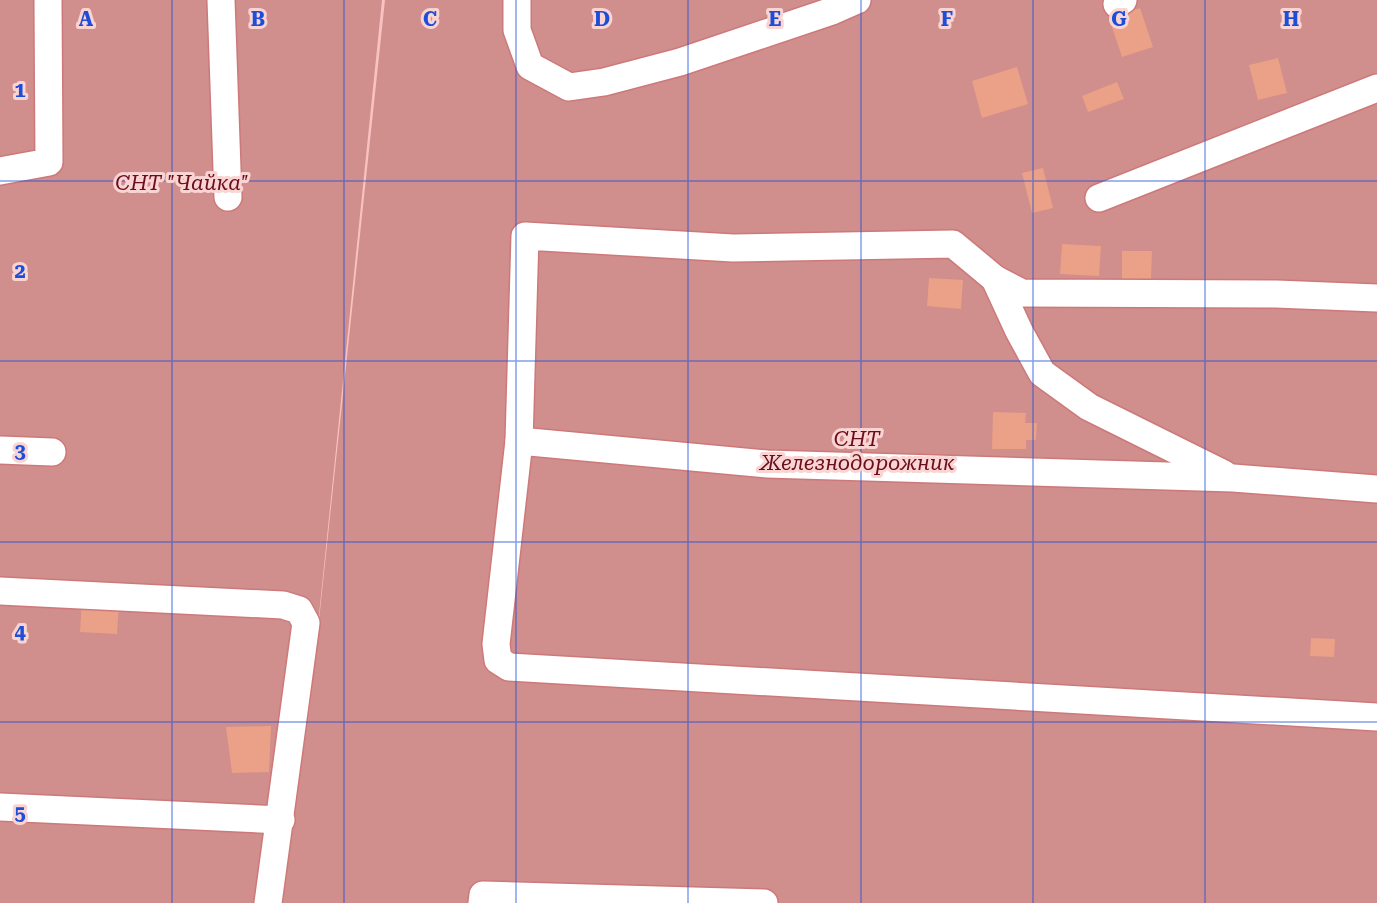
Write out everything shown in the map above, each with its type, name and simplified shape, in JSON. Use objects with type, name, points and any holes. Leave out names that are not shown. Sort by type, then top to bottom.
[{"type":"lane","points":[[0,171],[49,162],[48,0]]},
{"type":"lane","points":[[221,0],[228,197]]},
{"type":"lane","points":[[517,0],[517,30],[530,66],[569,87],[604,82],[680,62],[857,0]]},
{"type":"lane","points":[[1099,198],[1377,88]]},
{"type":"lane","points":[[1377,298],[1276,294],[1022,292],[995,279],[953,244],[733,248],[525,236],[519,441],[496,644],[498,660],[509,668],[1377,717]]},
{"type":"lane","points":[[995,279],[1042,373],[1089,407],[1233,478]]},
{"type":"lane","points":[[519,441],[767,464],[1233,478],[1377,489]]},
{"type":"lane","points":[[0,450],[52,452]]},
{"type":"lane","points":[[0,591],[283,605],[299,610],[306,624],[268,903]]},
{"type":"lane","points":[[0,807],[281,819]]},
{"type":"lane","points":[[482,903],[483,895],[764,903]]},
{"type":"green space","name":"СНТ Железнодорожник","points":[[0,0],[382,0],[306,742],[385,0],[1377,0],[1377,903],[0,903]]},
{"type":"building","points":[[1140,8],[1153,47],[1122,57],[1109,18]]},
{"type":"building","points":[[1278,58],[1287,93],[1258,100],[1249,65]]},
{"type":"building","points":[[1017,67],[1028,104],[982,118],[972,81]]},
{"type":"building","points":[[1117,82],[1124,99],[1088,112],[1082,96]]},
{"type":"building","points":[[1043,168],[1053,208],[1032,213],[1022,173]]},
{"type":"building","points":[[1062,244],[1101,246],[1099,276],[1060,274]]},
{"type":"building","points":[[1122,251],[1152,251],[1151,280],[1122,280]]},
{"type":"building","points":[[929,278],[963,280],[961,309],[927,306]]},
{"type":"building","points":[[993,412],[1026,413],[1025,423],[1037,423],[1036,440],[1026,440],[1026,449],[992,449]]},
{"type":"building","points":[[82,598],[119,600],[117,634],[80,632]]},
{"type":"building","points":[[1311,638],[1335,639],[1334,657],[1310,656]]},
{"type":"building","points":[[271,726],[269,772],[232,773],[226,727]]},
{"type":"park label","name":"СНТ \"Чайка\"","points":[[182,183]]}]
